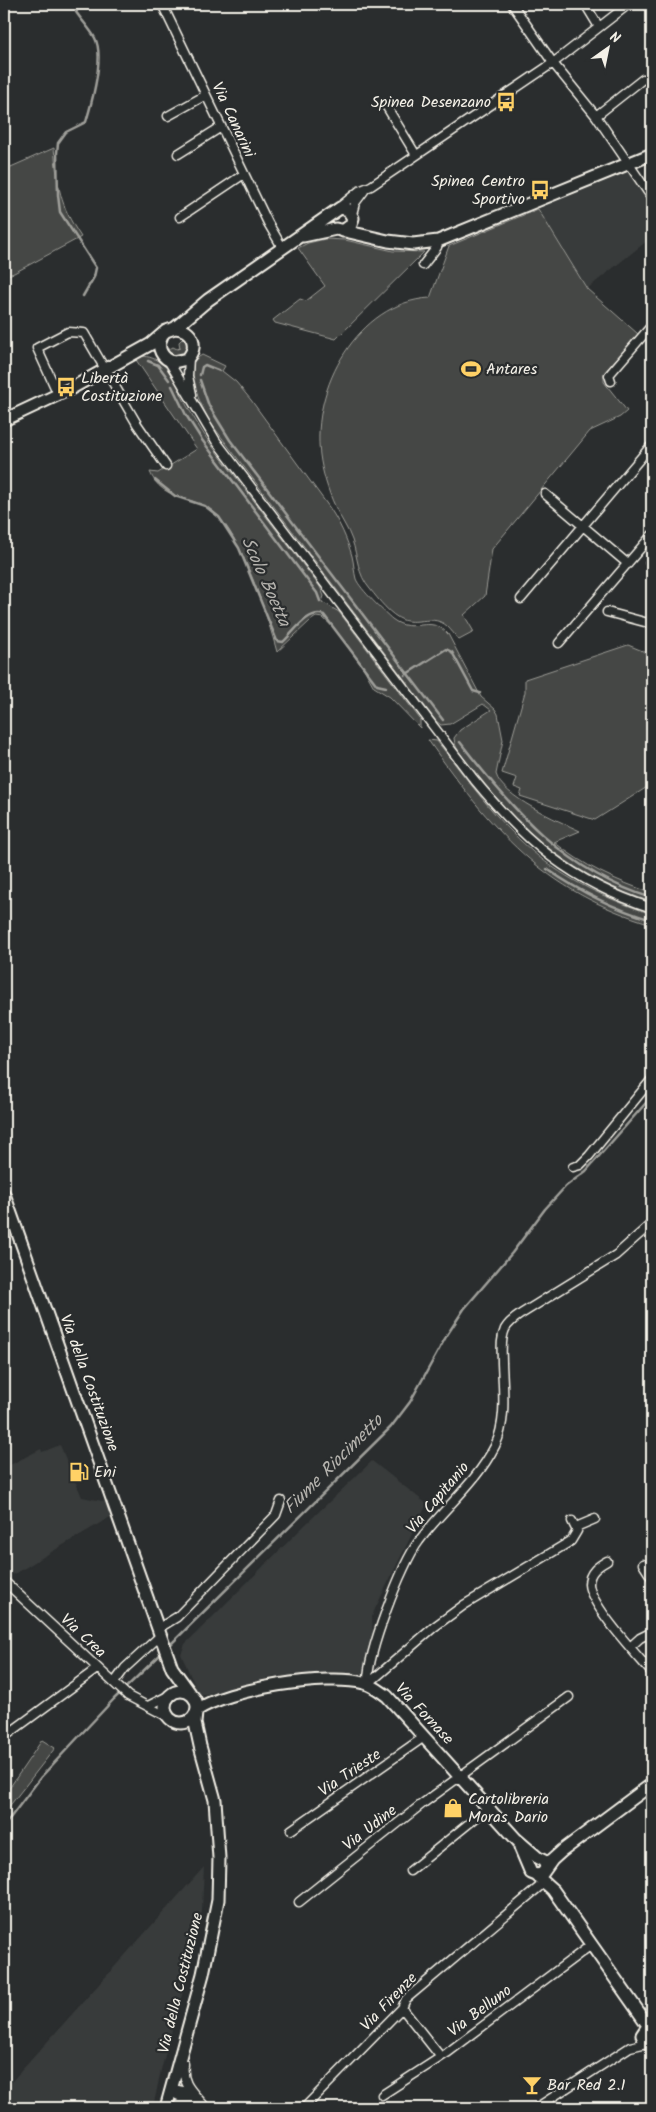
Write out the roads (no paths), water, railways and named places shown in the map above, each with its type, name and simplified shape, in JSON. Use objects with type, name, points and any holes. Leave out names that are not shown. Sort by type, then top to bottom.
[{"type":"street","name":"Via Canarini","points":[[162,4],[282,248]]},
{"type":"street","points":[[512,4],[553,63],[596,116],[628,163],[649,187],[652,198]]},
{"type":"street","points":[[585,4],[599,27]]},
{"type":"street","points":[[629,4],[553,63],[365,190],[359,192],[198,309],[175,328],[166,331],[159,345],[216,441],[472,777],[505,816],[538,848],[567,869],[607,892],[652,908]]},
{"type":"street","points":[[596,116],[643,80]]},
{"type":"street","points":[[168,116],[206,94]]},
{"type":"street","points":[[385,104],[416,155]]},
{"type":"street","points":[[178,154],[221,127]]},
{"type":"street","points":[[334,211],[330,222],[339,230],[388,241],[413,244],[438,241],[652,154]]},
{"type":"street","points":[[180,217],[244,174]]},
{"type":"street","points":[[299,237],[350,227],[355,204],[365,190]]},
{"type":"street","points":[[334,211],[345,208],[370,236]]},
{"type":"street","points":[[423,265],[437,247],[438,241]]},
{"type":"street","points":[[194,406],[188,376],[189,357],[194,345],[189,334],[190,325],[198,309]]},
{"type":"street","points":[[611,380],[609,375],[652,325]]},
{"type":"street","points":[[175,328],[189,334]]},
{"type":"street","points":[[58,394],[36,348],[68,332],[84,333],[136,424],[166,466]]},
{"type":"street","points":[[4,420],[106,370],[162,336]]},
{"type":"street","points":[[131,354],[145,351],[178,363],[189,357]]},
{"type":"street","points":[[520,599],[650,447]]},
{"type":"street","points":[[545,494],[628,564]]},
{"type":"street","points":[[559,643],[652,535]]},
{"type":"street","points":[[607,612],[652,624]]},
{"type":"street","points":[[572,1167],[580,1165],[589,1156],[652,1079]]},
{"type":"street","name":"Via della Costituzione","points":[[4,1194],[171,1662],[192,1695]]},
{"type":"street","name":"Via Capitanio","points":[[368,1684],[376,1639],[410,1555],[426,1532],[468,1487],[488,1458],[498,1438],[503,1407],[502,1338],[508,1325],[522,1314],[616,1255],[652,1224]]},
{"type":"street","points":[[114,1684],[126,1668],[162,1635],[177,1617],[276,1515],[281,1501]]},
{"type":"street","points":[[368,1684],[434,1627],[464,1605],[570,1541],[576,1535],[574,1524],[594,1519]]},
{"type":"street","points":[[608,1561],[593,1571],[590,1578],[591,1592],[630,1647],[652,1672]]},
{"type":"street","points":[[643,1564],[652,1578]]},
{"type":"street","name":"Via Crea","points":[[4,1581],[128,1696],[172,1720]]},
{"type":"street","points":[[630,1647],[652,1632]]},
{"type":"street","name":"Via della Costituzione","points":[[170,1695],[171,1662]]},
{"type":"street","points":[[4,1737],[98,1668]]},
{"type":"street","name":"Via Fornase","points":[[196,1712],[217,1701],[264,1687],[284,1684],[334,1681],[368,1684],[387,1696],[516,1839],[542,1871],[638,2012],[648,2037]]},
{"type":"street","points":[[148,1706],[182,1691],[192,1695],[197,1704],[196,1712],[187,1722],[172,1720]]},
{"type":"street","points":[[170,1695],[164,1704],[172,1720],[200,1746]]},
{"type":"street","name":"Via Fornase","points":[[192,1695],[217,1701]]},
{"type":"street","name":"Via Udine","points":[[299,1902],[460,1777],[569,1697]]},
{"type":"street","name":"Via della Costituzione","points":[[166,2108],[174,2091],[212,1938],[218,1892],[220,1858],[215,1800],[200,1746],[196,1712]]},
{"type":"street","name":"Via Trieste","points":[[291,1830],[424,1737]]},
{"type":"street","points":[[542,1871],[562,1851],[651,1786]]},
{"type":"street","points":[[410,1871],[488,1808]]},
{"type":"street","name":"Via Firenze","points":[[304,2108],[402,2008],[406,1999],[542,1871]]},
{"type":"street","name":"Via Belluno","points":[[382,2095],[447,2052],[591,1945]]},
{"type":"street","points":[[402,2008],[440,2056]]},
{"type":"street","points":[[191,2097],[184,2079],[184,2064],[194,2027],[192,2015]]},
{"type":"street","points":[[536,2108],[648,2037]]},
{"type":"street","points":[[174,2091],[191,2097],[204,2106]]},
{"type":"street","points":[[174,2108],[191,2097]]},
{"type":"waterway","name":"Scolo Boetta","points":[[81,4],[76,12],[95,38],[98,46],[98,68],[86,122],[66,132],[58,143],[57,153],[60,212],[96,268],[94,277],[83,296]]},
{"type":"waterway","points":[[148,361],[158,365],[169,380]]},
{"type":"waterway","points":[[200,375],[202,367],[205,365],[220,371]]},
{"type":"waterway","points":[[200,380],[209,406],[230,440],[443,720]]},
{"type":"waterway","points":[[172,386],[186,415],[202,440],[317,593],[320,601]]},
{"type":"waterway","name":"Scolo Boetta","points":[[155,480],[175,496],[205,506],[219,517],[239,548],[277,641],[283,642],[312,615],[324,615],[377,685],[386,687]]},
{"type":"waterway","name":"Scolo Boetta","points":[[405,675],[446,649],[452,652],[473,691],[480,693]]},
{"type":"waterway","points":[[460,742],[521,815],[567,855],[621,887],[652,898]]},
{"type":"waterway","points":[[547,869],[598,899],[624,911],[652,920]]},
{"type":"waterway","name":"Fiume Riocimetto","points":[[169,1646],[391,1427],[410,1402],[447,1335],[464,1309],[512,1253],[545,1209],[566,1186],[586,1171],[652,1096]]},
{"type":"waterway","name":"Fiume Riocimetto","points":[[4,1826],[41,1777],[114,1699],[163,1652]]},
{"type":"place","name":"Spinea Desenzano","points":[[506,102]]},
{"type":"place","name":"Spinea Centro Sportivo","points":[[540,190]]},
{"type":"place","name":"Antares","points":[[471,369]]},
{"type":"place","name":"Libertà Costituzione","points":[[66,387]]},
{"type":"place","name":"Eni","points":[[79,1472]]},
{"type":"place","name":"Cartolibreria Moras Dario","points":[[453,1808]]},
{"type":"place","name":"Bar Red 2.1","points":[[532,2085]]}]
